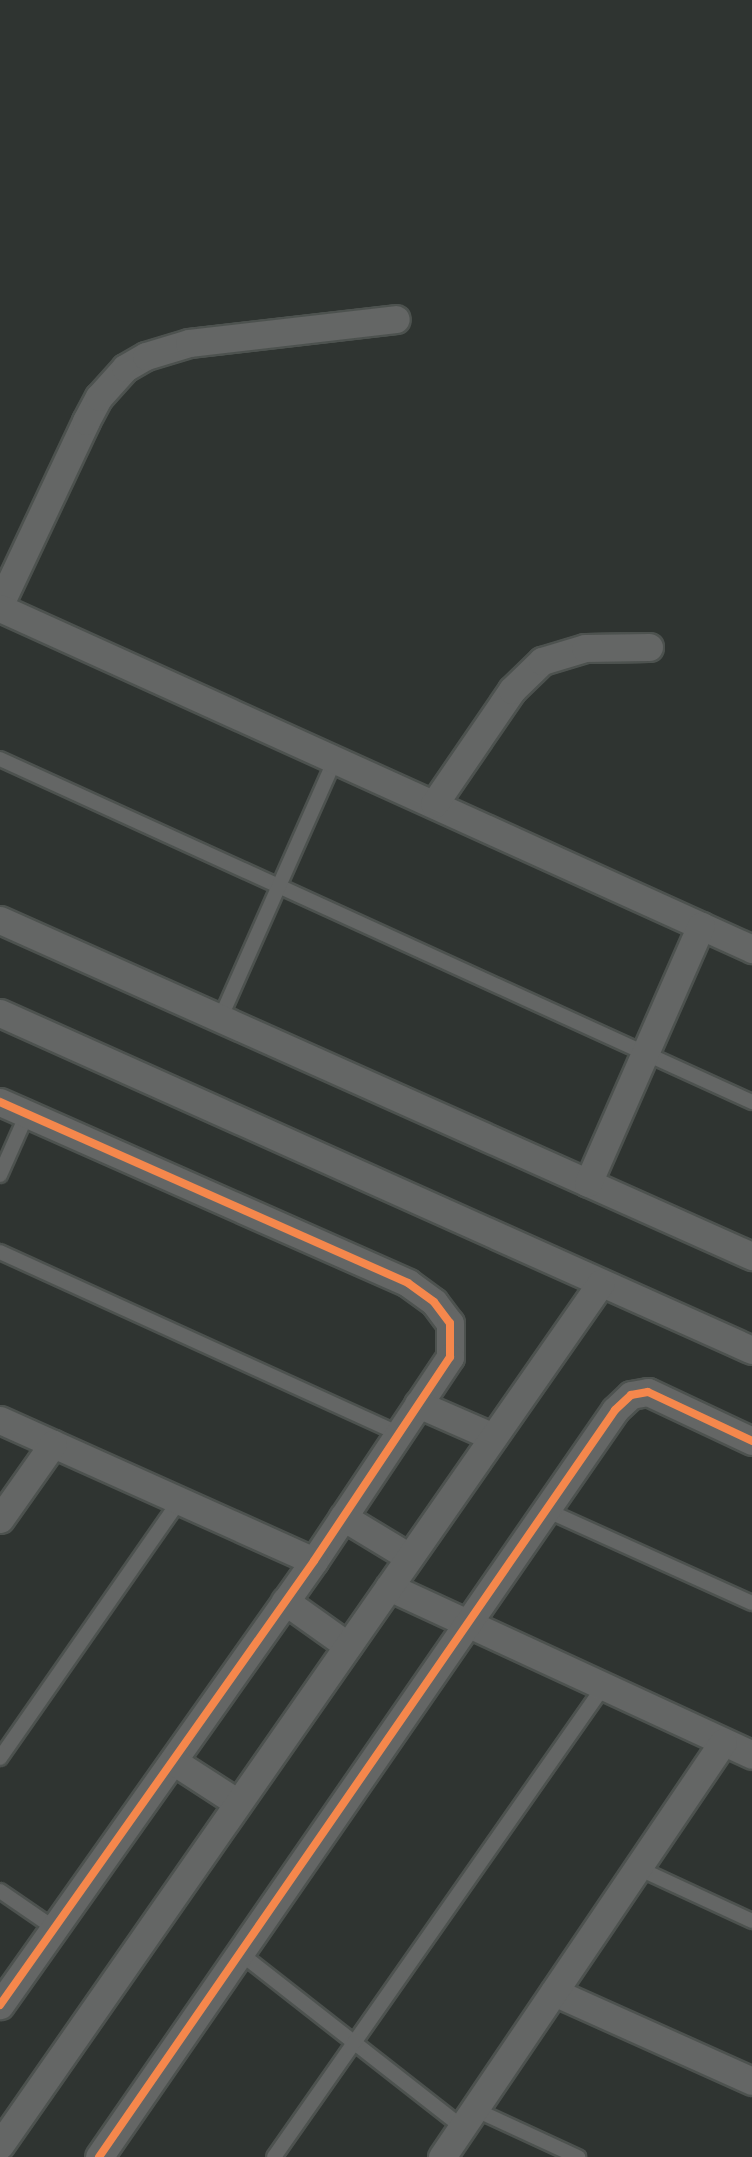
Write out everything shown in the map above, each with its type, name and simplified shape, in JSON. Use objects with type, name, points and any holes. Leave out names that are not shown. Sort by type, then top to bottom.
[{"type":"street","points":[[396,319],[189,343],[146,356],[125,368],[99,398],[86,421],[0,606],[751,947]]},
{"type":"street","points":[[434,804],[512,690],[542,661],[585,648],[649,647]]},
{"type":"street","points":[[0,920],[752,1256]]},
{"type":"street","points":[[588,1183],[701,926]]},
{"type":"street","points":[[0,1013],[752,1350]]},
{"type":"street","points":[[0,1102],[408,1282],[434,1302],[450,1323],[450,1357],[314,1561],[0,2005]]},
{"type":"street","points":[[0,2145],[602,1283]]},
{"type":"street","points":[[99,2157],[615,1410],[631,1395],[648,1392],[752,1441]]},
{"type":"street","points":[[418,1404],[493,1437]]},
{"type":"street","points":[[0,1420],[314,1561]]},
{"type":"street","points":[[0,1519],[53,1444]]},
{"type":"street","points":[[343,1516],[409,1557]]},
{"type":"street","points":[[389,1587],[752,1755]]},
{"type":"street","points":[[285,1601],[348,1646]]},
{"type":"street","points":[[442,2157],[723,1742]]},
{"type":"street","points":[[172,1761],[238,1803]]},
{"type":"street","points":[[554,1992],[752,2082]]},
{"type":"lane","points":[[0,759],[752,1102]]},
{"type":"lane","points":[[220,1019],[335,759]]},
{"type":"lane","points":[[0,1174],[27,1114]]},
{"type":"lane","points":[[0,1252],[399,1434]]},
{"type":"lane","points":[[0,1758],[179,1501]]},
{"type":"lane","points":[[546,1510],[752,1603]]},
{"type":"lane","points":[[274,2157],[604,1686]]},
{"type":"lane","points":[[638,1868],[752,1921]]},
{"type":"lane","points":[[0,1891],[54,1929]]},
{"type":"lane","points":[[240,1953],[354,2042],[468,2118],[578,2157]]},
{"type":"cycle path","points":[[0,1102],[408,1283],[434,1302],[450,1323],[450,1357],[314,1561],[0,2005]]},
{"type":"cycle path","points":[[99,2157],[615,1410],[631,1395],[648,1392],[752,1441]]}]
